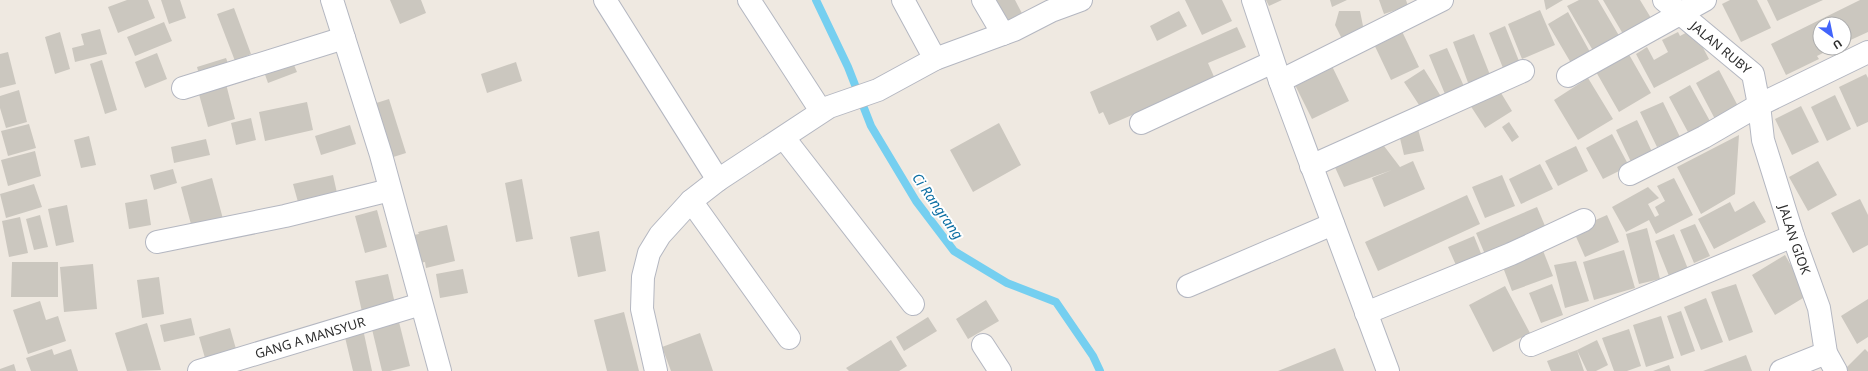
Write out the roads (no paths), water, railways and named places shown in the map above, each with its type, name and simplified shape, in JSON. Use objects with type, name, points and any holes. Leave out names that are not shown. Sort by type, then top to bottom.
[{"type":"street","points":[[332,0],[381,155],[440,371]]},
{"type":"street","points":[[605,0],[718,180]]},
{"type":"street","points":[[749,0],[821,111]]},
{"type":"street","points":[[903,0],[935,59]]},
{"type":"street","points":[[983,0],[1003,34]]},
{"type":"street","points":[[656,371],[642,309],[641,293],[646,262],[660,235],[686,206],[718,180],[784,138],[821,111],[878,90],[935,59],[1003,34],[1051,11],[1081,0]]},
{"type":"street","points":[[1253,0],[1311,166],[1388,371]]},
{"type":"street","points":[[1141,123],[1277,72],[1442,0]]},
{"type":"street","points":[[1568,76],[1672,7],[1705,0]]},
{"type":"street","name":"JALAN RUBY","points":[[1672,7],[1753,74],[1759,105]]},
{"type":"street","points":[[183,88],[344,38]]},
{"type":"street","points":[[1630,174],[1704,137],[1759,105],[1868,52]]},
{"type":"street","points":[[1311,166],[1523,71]]},
{"type":"street","name":"JALAN GIOK","points":[[1759,105],[1763,140],[1793,236],[1819,308],[1831,362]]},
{"type":"street","points":[[784,138],[913,304]]},
{"type":"street","points":[[157,242],[285,216],[390,190]]},
{"type":"street","points":[[686,206],[789,338]]},
{"type":"street","points":[[1366,313],[1511,254],[1584,220]]},
{"type":"street","points":[[1188,286],[1333,224]]},
{"type":"street","points":[[1531,345],[1793,236]]},
{"type":"street","name":"GANG A MANSYUR","points":[[199,371],[421,304]]},
{"type":"street","points":[[983,344],[1000,371]]},
{"type":"street","points":[[1781,371],[1831,362]]},
{"type":"waterway","name":"Ci Rangrang","points":[[816,0],[848,67],[871,126],[916,201],[954,251],[1007,283],[1056,302],[1093,356],[1100,371]]}]
